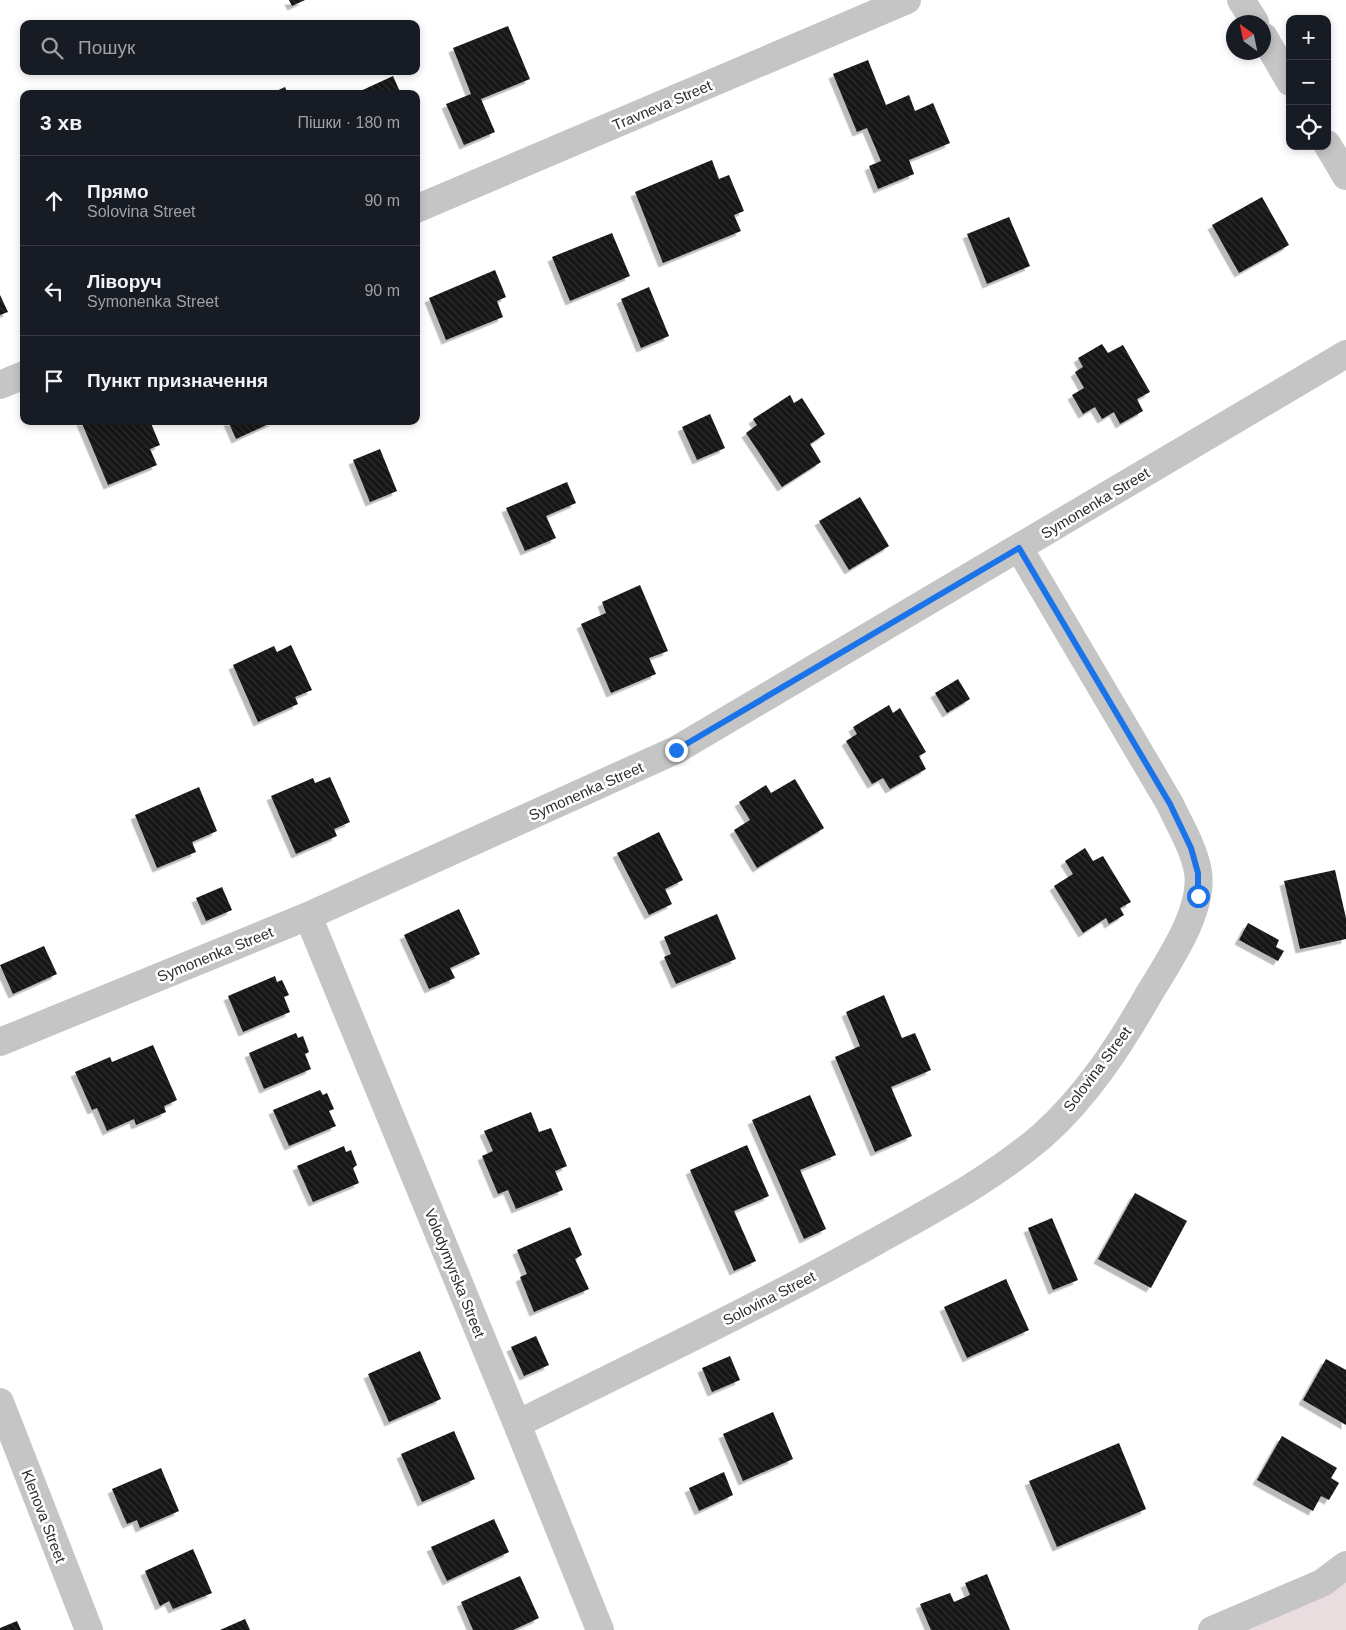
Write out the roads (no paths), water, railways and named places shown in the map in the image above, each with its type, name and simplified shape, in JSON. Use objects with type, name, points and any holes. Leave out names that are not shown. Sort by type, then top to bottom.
[{"type":"street","name":"Travneva Street","points":[[420,207],[908,0]]},
{"type":"street","points":[[1241,0],[1251,15]]},
{"type":"street","points":[[1271,50],[1286,75]]},
{"type":"street","points":[[1331,150],[1346,176]]},
{"type":"street","name":"Symonenka Street","points":[[0,1042],[308,916],[676,750],[1346,354]]},
{"type":"street","points":[[0,385],[20,377]]},
{"type":"street","name":"Solovina Street","points":[[517,1424],[817,1274],[988,1177],[1042,1136],[1077,1100],[1125,1036],[1183,936],[1198,896],[1198,873],[1191,848],[1170,804],[1019,548]]},
{"type":"street","name":"Volodymyrska Street","points":[[308,916],[600,1630]]},
{"type":"street","name":"Klenova Street","points":[[0,1402],[88,1630]]},
{"type":"street","points":[[1212,1630],[1322,1583],[1346,1565]]}]
